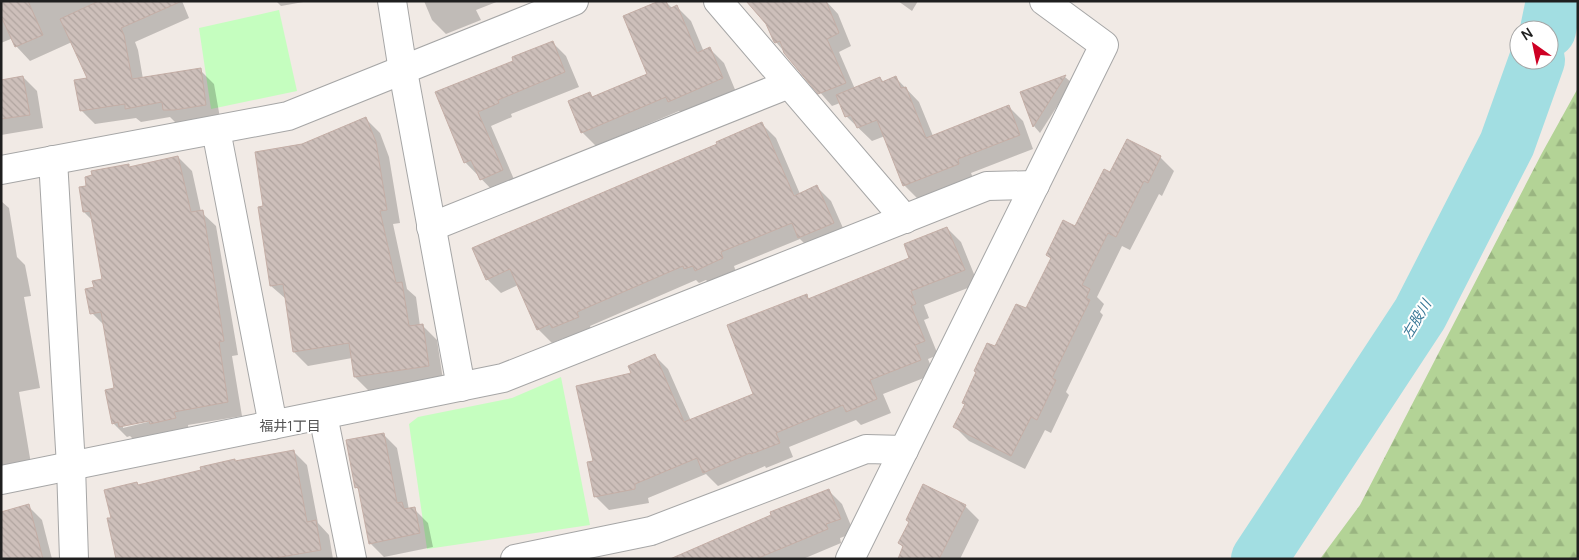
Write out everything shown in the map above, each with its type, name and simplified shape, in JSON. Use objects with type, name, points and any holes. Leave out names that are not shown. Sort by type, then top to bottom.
[{"type":"street","points":[[392,1],[402,70],[461,387]]},
{"type":"street","points":[[1,170],[288,116],[574,1]]},
{"type":"street","points":[[718,1],[905,219]]},
{"type":"street","points":[[850,559],[1104,45],[1044,1]]},
{"type":"street","points":[[431,227],[789,84]]},
{"type":"street","points":[[216,130],[273,425]]},
{"type":"street","points":[[53,160],[71,466],[74,559]]},
{"type":"street","points":[[1,480],[503,378],[987,186],[1035,185]]},
{"type":"street","points":[[323,415],[352,559]]},
{"type":"street","points":[[515,559],[651,531],[866,449],[904,450]]},
{"type":"green space","points":[[279,10],[297,91],[211,109],[199,28]]},
{"type":"green space","points":[[1578,88],[1578,559],[1320,559],[1360,505],[1542,153]]},
{"type":"green space","points":[[561,377],[590,525],[427,549],[409,424],[418,417],[512,398]]},
{"type":"building","points":[[1,1],[28,1],[43,35],[15,47],[1,16]]},
{"type":"building","points":[[99,1],[182,1],[121,28],[132,79],[201,68],[206,105],[163,110],[162,102],[125,109],[125,104],[80,111],[74,80],[87,78],[60,19]]},
{"type":"building","points":[[659,1],[666,1],[669,9],[677,5],[697,53],[710,47],[723,78],[668,102],[666,97],[581,133],[568,101],[590,92],[592,97],[647,74],[623,16]]},
{"type":"building","points":[[746,1],[826,1],[839,33],[827,39],[846,83],[818,94],[784,53],[780,41],[774,42],[766,24]]},
{"type":"building","points":[[553,41],[565,72],[498,100],[499,103],[478,112],[503,170],[480,180],[471,160],[464,163],[435,92],[513,61],[512,57]]},
{"type":"building","points":[[1066,75],[1033,127],[1020,92]]},
{"type":"building","points":[[23,76],[30,115],[1,119],[1,80]]},
{"type":"building","points":[[896,76],[901,88],[906,87],[926,138],[1009,105],[1020,135],[958,159],[959,164],[903,186],[877,120],[857,128],[851,115],[845,117],[836,95],[880,77],[882,82]]},
{"type":"building","points":[[366,117],[376,142],[387,210],[380,211],[396,283],[402,282],[409,326],[423,324],[429,366],[354,377],[349,343],[293,352],[283,284],[270,286],[258,207],[263,206],[255,152],[302,144]]},
{"type":"building","points":[[762,122],[794,196],[817,185],[834,223],[798,238],[792,223],[721,252],[723,258],[695,271],[693,266],[684,269],[683,266],[577,312],[579,317],[552,328],[550,324],[537,330],[510,269],[486,280],[472,248],[717,144],[716,142]]},
{"type":"building","points":[[1127,139],[1161,156],[1148,183],[1144,181],[1116,237],[1108,233],[1082,285],[1090,289],[1086,298],[1090,300],[1052,378],[1056,380],[1037,420],[1031,417],[1011,456],[953,427],[965,404],[962,403],[987,343],[995,346],[1016,304],[1026,308],[1051,258],[1046,255],[1063,220],[1075,226],[1104,169],[1110,172]]},
{"type":"building","points":[[178,156],[191,212],[203,210],[224,341],[219,342],[228,402],[174,412],[176,418],[150,424],[149,421],[119,427],[118,422],[112,424],[105,390],[114,388],[101,312],[90,314],[85,289],[94,287],[92,281],[102,279],[90,211],[83,212],[79,187],[86,186],[85,177],[92,175],[91,171],[129,164],[129,167]]},
{"type":"building","points":[[947,227],[965,270],[911,291],[916,304],[911,306],[925,341],[915,345],[921,360],[870,380],[877,399],[846,412],[843,405],[776,433],[780,443],[750,453],[703,473],[697,458],[635,484],[635,489],[594,497],[587,462],[593,461],[576,386],[631,373],[628,366],[655,354],[684,422],[753,394],[727,325],[807,294],[808,299],[909,258],[904,244]]},
{"type":"building","points":[[384,433],[397,503],[402,502],[404,509],[415,507],[420,533],[369,544],[358,487],[355,488],[346,440]]},
{"type":"building","points":[[294,450],[307,522],[316,520],[321,550],[270,559],[116,559],[107,518],[111,518],[104,490],[137,482],[138,485],[201,470],[200,467],[235,459],[235,461]]},
{"type":"building","points":[[923,484],[966,505],[939,559],[898,559],[903,546],[898,543],[909,522],[906,520]]},
{"type":"building","points":[[829,489],[841,519],[826,524],[828,529],[756,559],[670,559],[771,515],[770,512]]},
{"type":"building","points":[[29,504],[43,559],[1,559],[1,512]]},
{"type":"waterway","name":"左股川","points":[[1550,20],[1554,1]]},
{"type":"waterway","name":"左股川","points":[[1259,559],[1420,314],[1507,144],[1533,70]]},
{"type":"district","name":"福井1丁目","points":[[290,425]]}]
